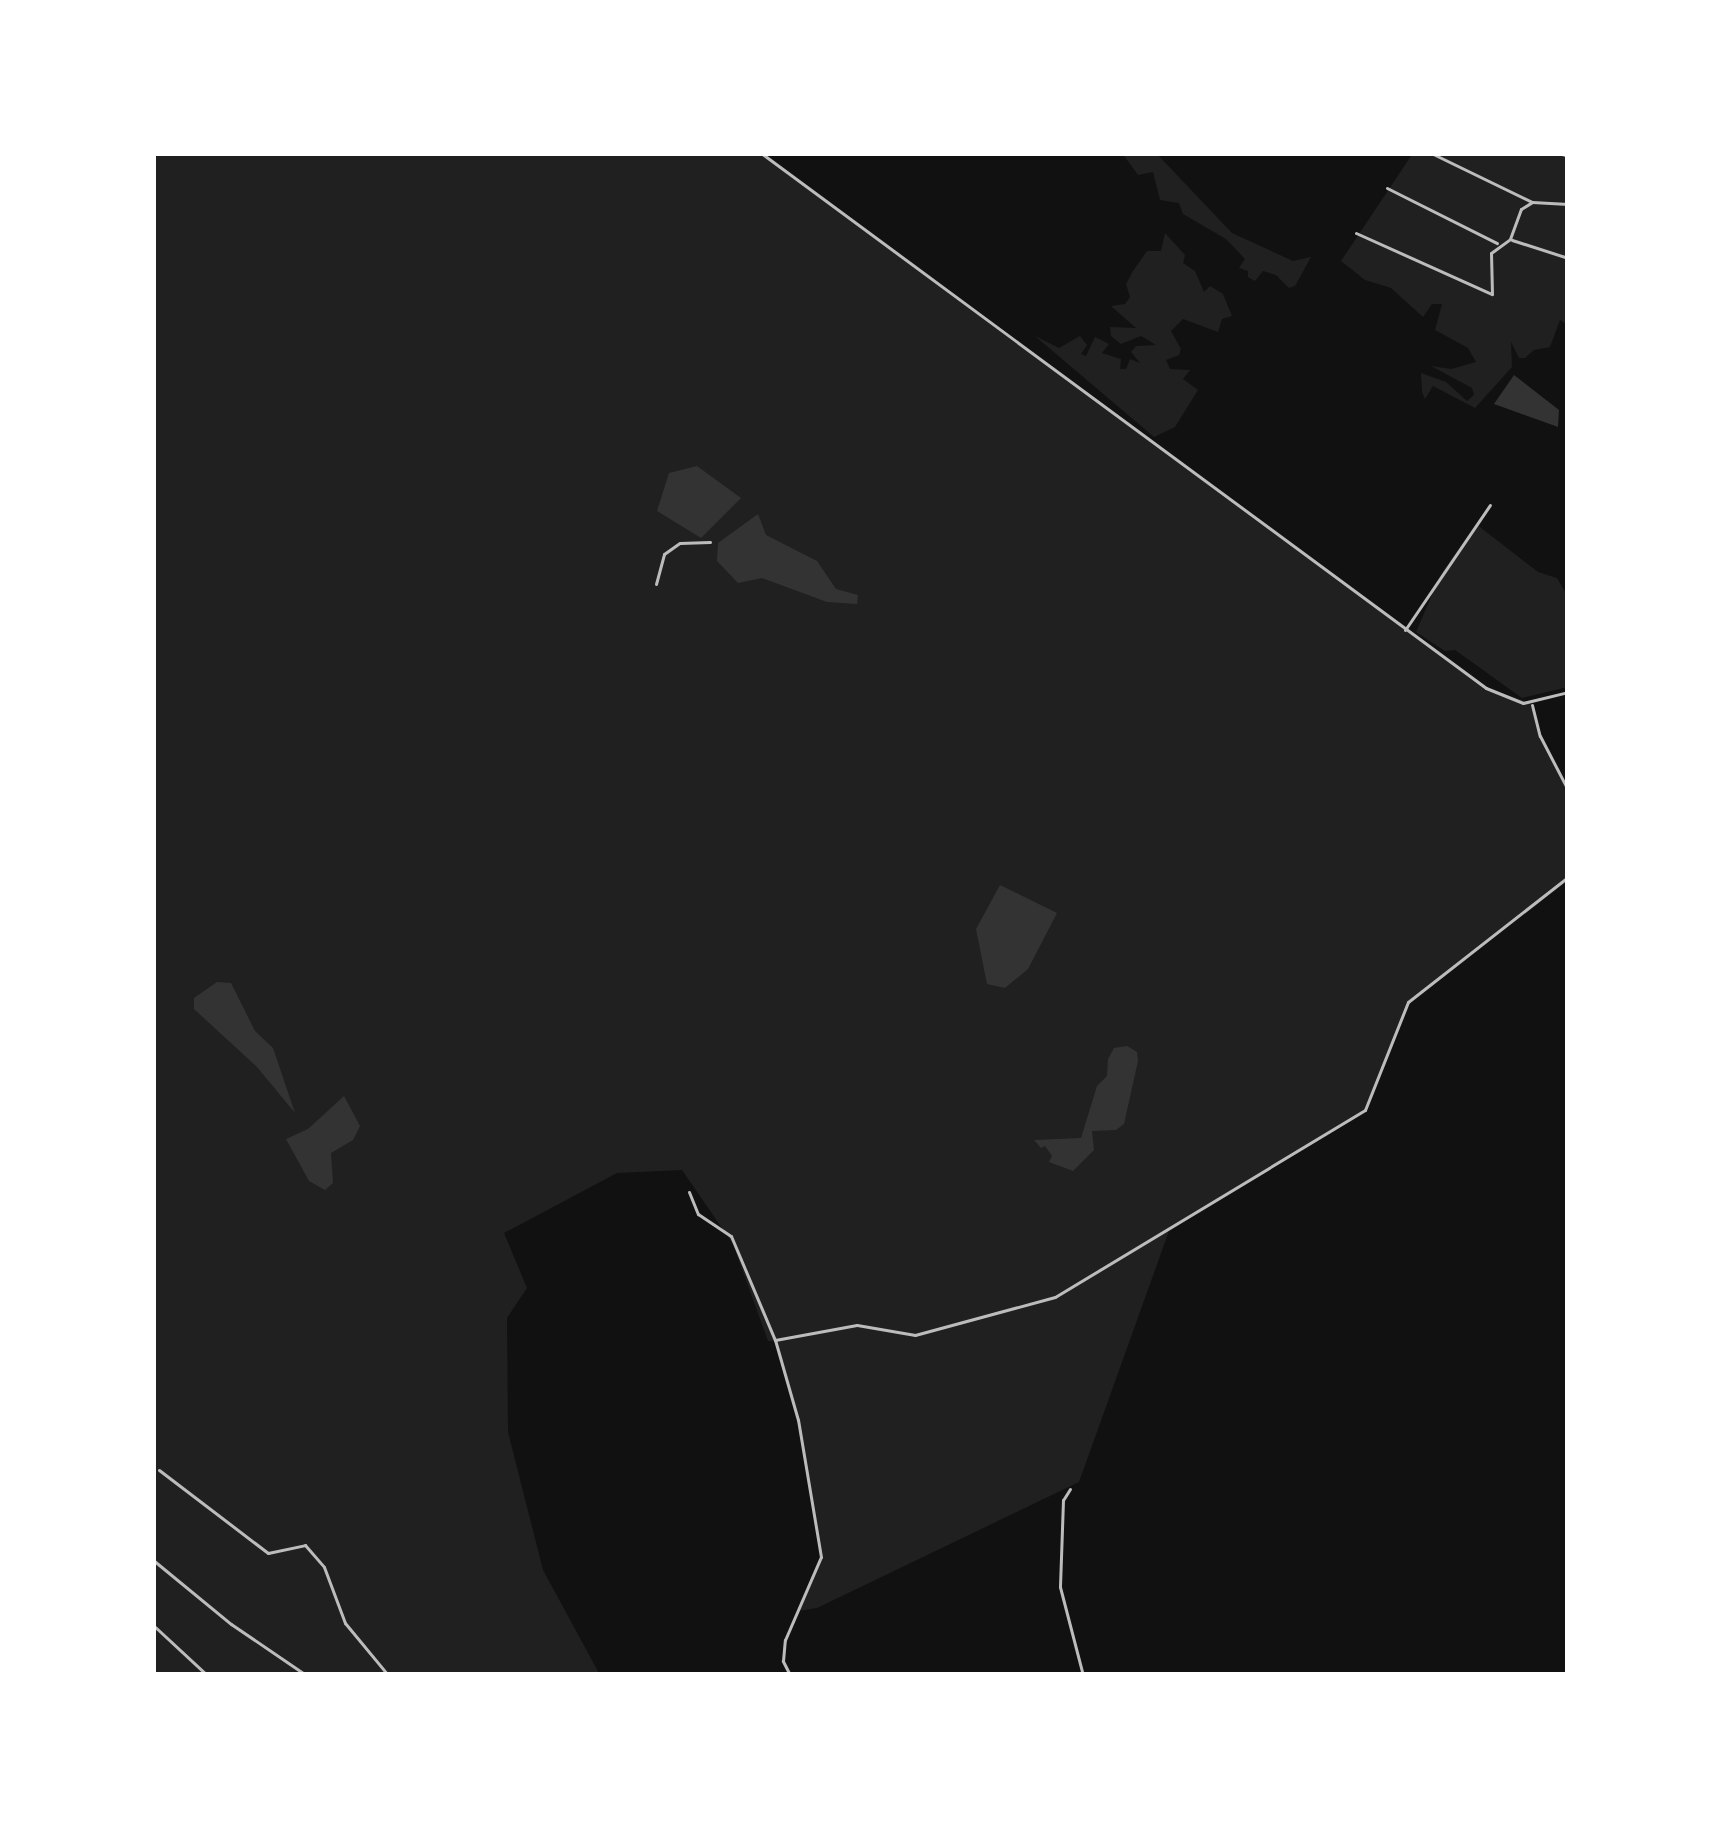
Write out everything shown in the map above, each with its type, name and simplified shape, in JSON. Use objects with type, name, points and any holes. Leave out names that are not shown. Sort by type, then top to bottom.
[{"type":"street","points":[[761,153],[1493,692],[1531,704],[1568,692]]},
{"type":"street","points":[[1431,153],[1532,202],[1568,204]]},
{"type":"street","points":[[1559,153],[1568,156]]},
{"type":"street","points":[[1387,188],[1498,244]]},
{"type":"street","points":[[1510,239],[1521,209],[1532,202]]},
{"type":"street","points":[[1356,233],[1492,294],[1489,263],[1498,244],[1510,239],[1568,258]]},
{"type":"street","points":[[1405,630],[1490,505]]},
{"type":"street","points":[[656,584],[664,554],[680,543],[710,542]]},
{"type":"street","points":[[1531,704],[1540,736],[1568,790]]},
{"type":"street","points":[[775,1340],[856,1325],[915,1335],[1055,1298],[1365,1110],[1408,1002],[1568,877]]},
{"type":"street","points":[[689,1192],[698,1214],[731,1236],[775,1340],[798,1420],[821,1557],[785,1640],[783,1661],[790,1675]]},
{"type":"street","points":[[159,1470],[268,1552],[305,1545],[324,1567],[345,1623],[385,1673]]},
{"type":"street","points":[[1070,1489],[1063,1504],[1060,1587],[1083,1675]]},
{"type":"street","points":[[153,1560],[231,1624],[306,1675]]},
{"type":"street","points":[[153,1625],[207,1675]]},
{"type":"shaded area","points":[[153,153],[761,153],[1486,688],[1531,703],[1540,736],[1568,790],[1568,877],[1408,1002],[1365,1110],[1169,1231],[1079,1482],[817,1608],[798,1611],[821,1557],[798,1420],[775,1341],[768,1341],[733,1244],[682,1170],[617,1173],[504,1233],[527,1288],[507,1318],[508,1432],[543,1570],[600,1675],[153,1675]]},
{"type":"shaded area","points":[[1122,153],[1156,153],[1232,233],[1293,261],[1311,257],[1295,286],[1289,288],[1276,275],[1263,271],[1255,281],[1248,277],[1248,271],[1239,268],[1245,259],[1226,239],[1183,214],[1179,203],[1160,200],[1153,172],[1138,175]]},
{"type":"shaded area","points":[[1413,153],[1568,153],[1568,325],[1560,320],[1550,347],[1534,350],[1525,358],[1519,358],[1511,342],[1512,367],[1475,408],[1433,386],[1425,399],[1422,392],[1421,373],[1446,382],[1467,401],[1474,395],[1472,388],[1431,366],[1451,369],[1476,362],[1468,348],[1435,330],[1442,304],[1432,304],[1423,317],[1391,288],[1365,280],[1341,261]]},
{"type":"shaded area","points":[[1165,233],[1185,255],[1183,263],[1195,271],[1204,292],[1210,286],[1223,294],[1232,316],[1222,319],[1218,332],[1183,319],[1171,331],[1181,349],[1179,355],[1166,360],[1170,369],[1190,370],[1183,379],[1198,390],[1175,427],[1154,437],[1035,336],[1059,348],[1080,336],[1087,345],[1081,354],[1086,356],[1095,337],[1109,344],[1102,353],[1121,359],[1120,369],[1126,369],[1130,359],[1140,363],[1131,352],[1136,346],[1156,345],[1141,336],[1121,344],[1111,336],[1110,327],[1136,328],[1111,306],[1125,304],[1130,297],[1126,284],[1133,271],[1147,251],[1161,251]]},
{"type":"shaded area","points":[[1514,375],[1559,410],[1558,427],[1494,404]]},
{"type":"shaded area","points":[[697,466],[741,498],[701,538],[657,511],[669,473]]},
{"type":"shaded area","points":[[758,514],[766,535],[817,561],[836,589],[858,595],[857,604],[827,602],[762,578],[738,583],[717,561],[718,543]]},
{"type":"shaded area","points":[[1476,524],[1538,572],[1557,578],[1568,597],[1568,687],[1522,698],[1455,650],[1445,651],[1416,632],[1441,574]]},
{"type":"shaded area","points":[[1000,885],[1057,913],[1028,969],[1005,988],[987,984],[976,929]]},
{"type":"shaded area","points":[[217,982],[231,983],[255,1031],[273,1048],[295,1113],[257,1067],[194,1009],[194,998]]},
{"type":"shaded area","points":[[1127,1046],[1137,1052],[1138,1061],[1124,1124],[1116,1130],[1092,1131],[1094,1150],[1073,1171],[1049,1162],[1052,1156],[1034,1140],[1081,1138],[1097,1086],[1107,1076],[1108,1059],[1114,1048]]},
{"type":"shaded area","points":[[344,1096],[360,1126],[353,1140],[331,1153],[333,1183],[325,1190],[309,1181],[286,1139],[308,1129]]}]
